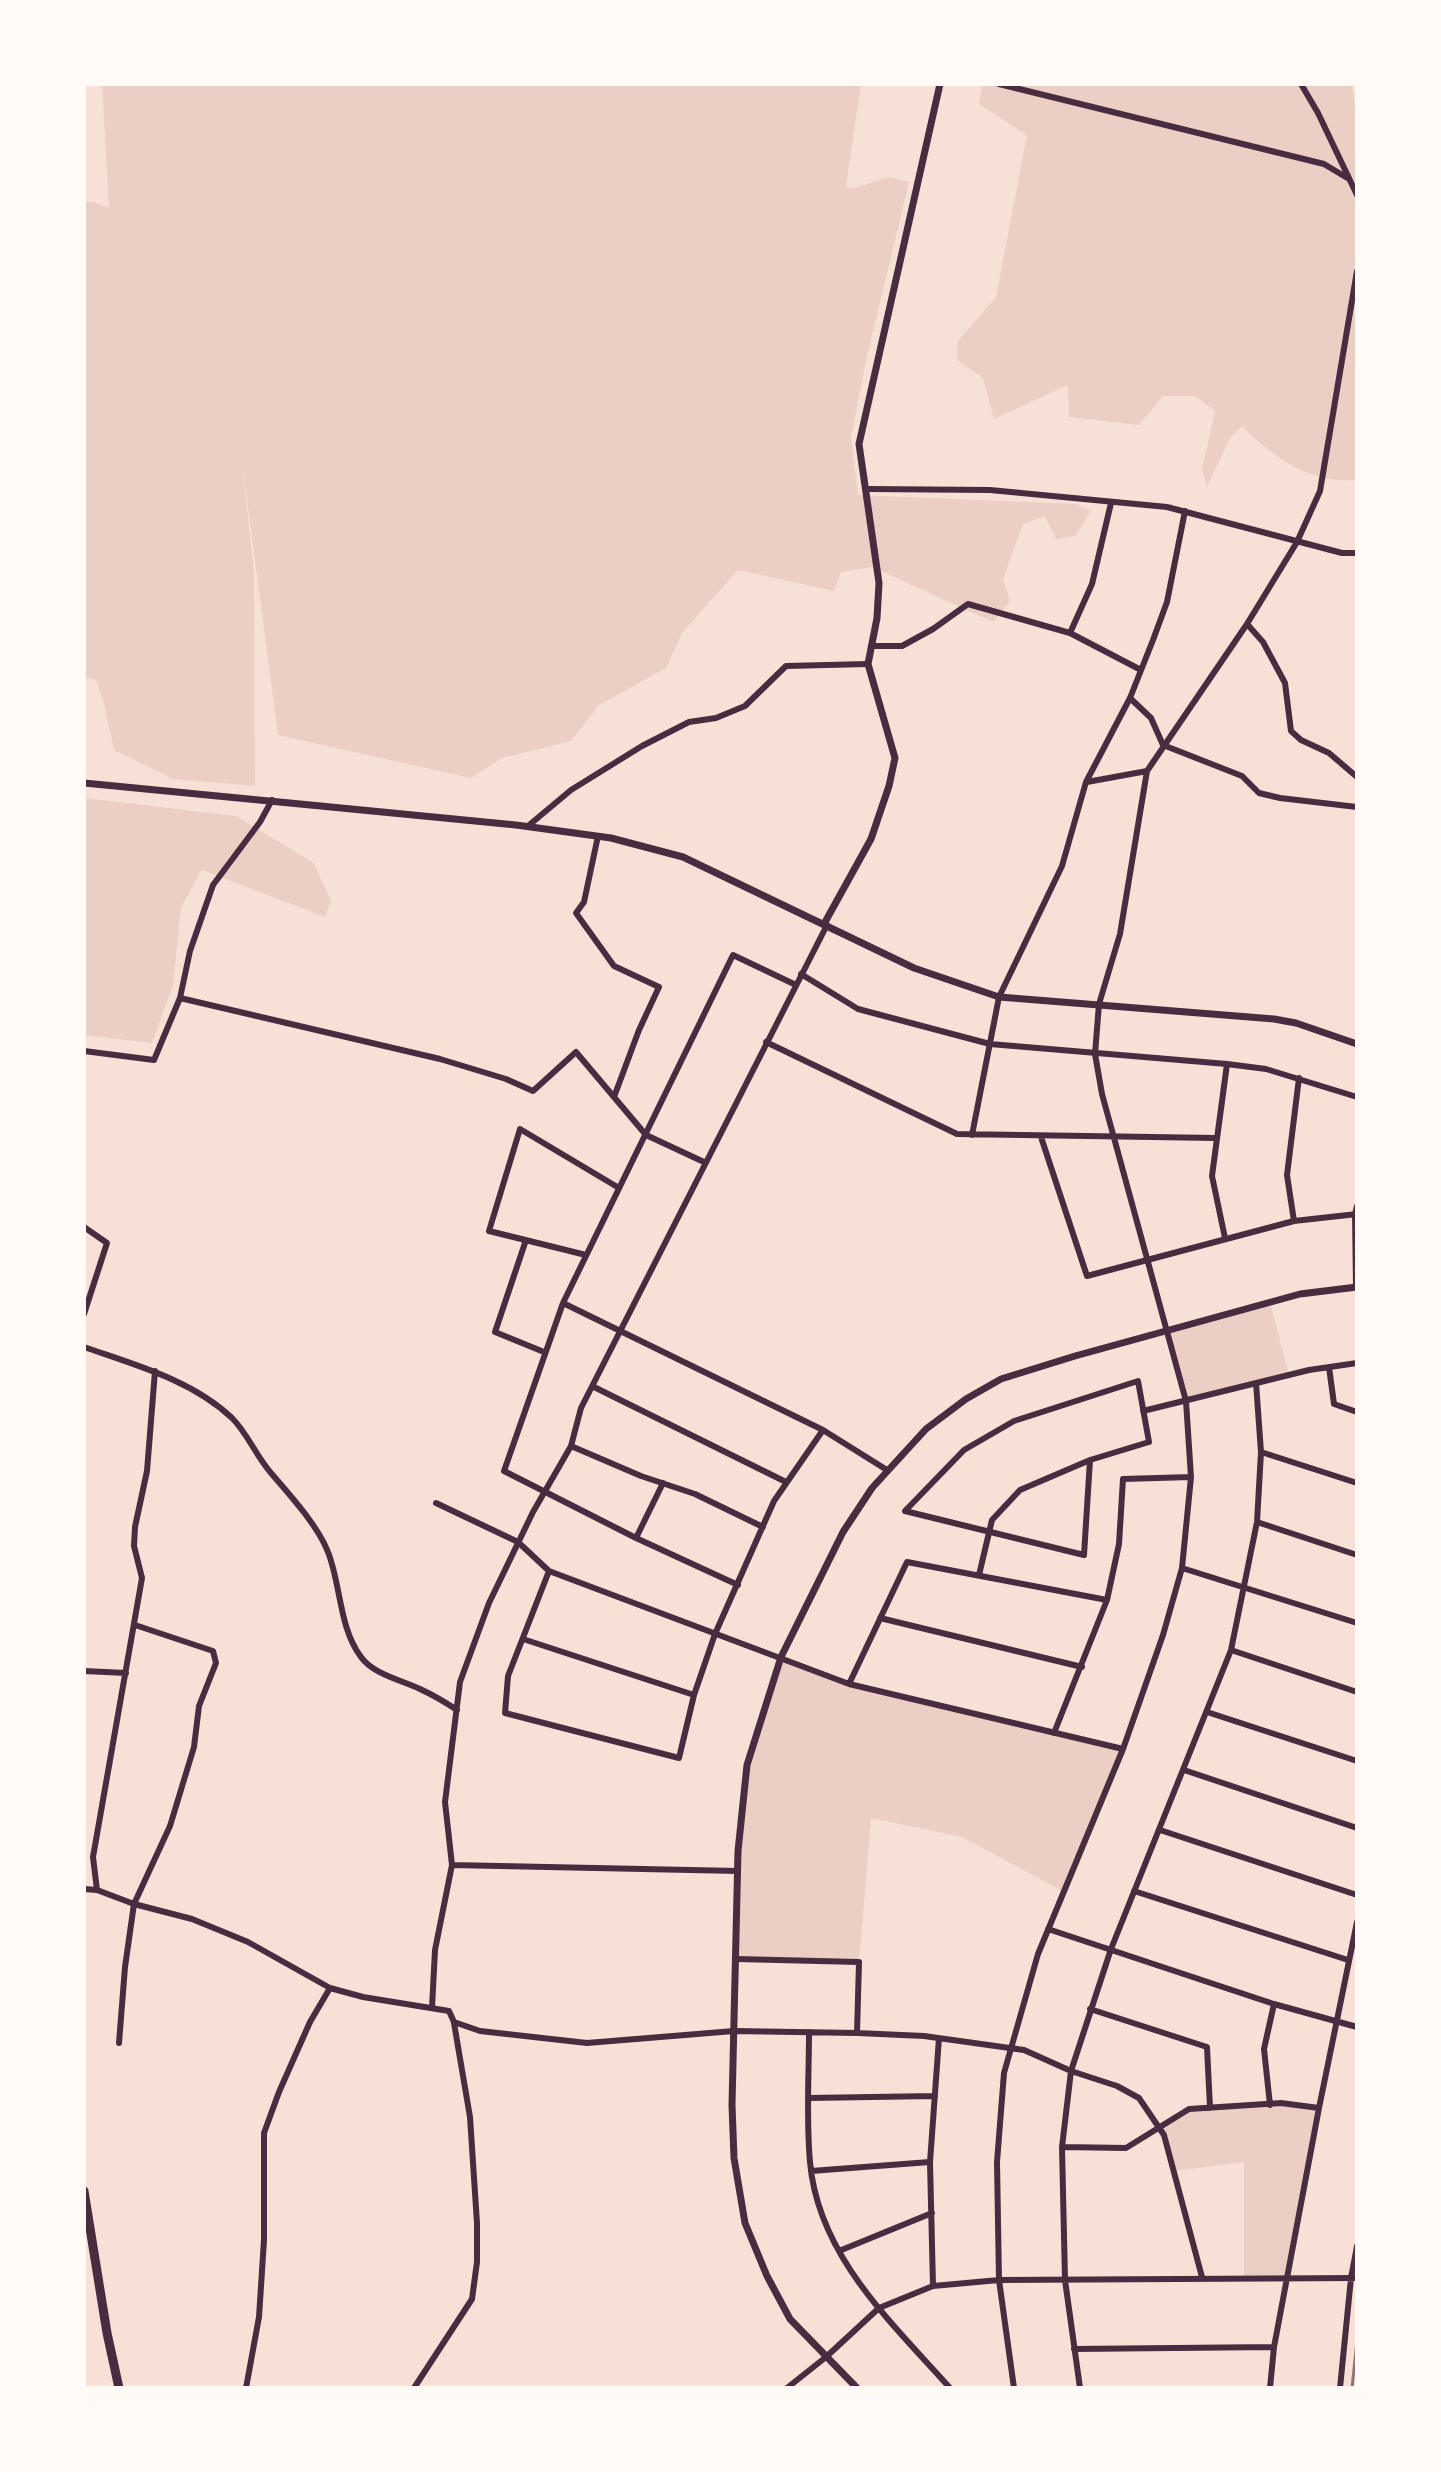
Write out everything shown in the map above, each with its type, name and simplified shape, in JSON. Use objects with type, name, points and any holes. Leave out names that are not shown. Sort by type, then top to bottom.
[{"type":"main road","points":[[84,2191],[119,2388]]},
{"type":"street","points":[[432,2008],[435,1950],[452,1865],[445,1802],[460,1682],[472,1646],[518,1542],[571,1446],[581,1408],[871,839],[889,786],[895,758],[868,664],[877,618],[879,583],[859,444],[940,84]]},
{"type":"street","points":[[999,84],[1324,164],[1349,179]]},
{"type":"street","points":[[1301,84],[1357,195]]},
{"type":"street","points":[[1014,2388],[999,2280],[997,2162],[1004,2073],[1038,1954],[1123,1749],[1163,1635],[1182,1568],[1191,1477],[1186,1401],[1113,1136],[1095,1054],[1099,1004],[1120,934],[1147,771],[1247,624],[1297,542],[1320,491],[1357,271]]},
{"type":"street","points":[[867,489],[990,490],[1167,507],[1342,553],[1357,553]]},
{"type":"street","points":[[1070,633],[1092,584],[1111,503]]},
{"type":"street","points":[[972,1135],[999,997],[1062,866],[1086,782],[1130,698],[1141,670],[1167,602],[1185,511]]},
{"type":"street","points":[[871,646],[902,646],[968,604],[1070,633],[1141,670]]},
{"type":"street","points":[[1247,624],[1263,642],[1285,683],[1291,731],[1301,740],[1329,753],[1357,777]]},
{"type":"street","points":[[528,826],[560,798],[610,764],[689,722],[716,718],[745,706],[786,666],[868,664]]},
{"type":"street","points":[[1130,698],[1151,718],[1163,745],[1242,776],[1259,793],[1357,807]]},
{"type":"street","points":[[1086,782],[1147,771]]},
{"type":"street","points":[[84,783],[528,826],[598,836],[683,857],[914,968],[999,997],[1274,1019],[1296,1023],[1357,1044]]},
{"type":"street","points":[[84,1051],[154,1060],[180,998],[190,951],[213,885],[260,822],[272,800]]},
{"type":"street","points":[[598,836],[584,902],[576,913],[614,966],[659,987],[614,1097]]},
{"type":"street","points":[[738,1585],[636,1538],[504,1471],[563,1303],[733,955],[796,985]]},
{"type":"street","points":[[801,974],[858,1009],[990,1044],[1266,1069],[1357,1097]]},
{"type":"street","points":[[180,998],[440,1059],[506,1079],[533,1091],[576,1052],[646,1135],[704,1162]]},
{"type":"street","points":[[766,1042],[957,1134],[1216,1138]]},
{"type":"street","points":[[1225,1238],[1212,1176],[1227,1064]]},
{"type":"street","points":[[1294,1221],[1287,1175],[1299,1078]]},
{"type":"street","points":[[586,1255],[489,1231],[520,1129],[619,1188]]},
{"type":"street","points":[[1041,1137],[1087,1276],[1294,1221],[1356,1214]]},
{"type":"street","points":[[857,2388],[790,2319],[767,2276],[745,2223],[734,2158],[738,1871],[747,1765],[781,1657],[843,1532],[887,1470],[926,1429],[966,1399],[1001,1379],[1300,1294],[1357,1287],[1357,1206]]},
{"type":"street","points":[[84,1227],[107,1243],[84,1314]]},
{"type":"street","points":[[526,1240],[495,1332],[544,1352]]},
{"type":"street","points":[[563,1303],[823,1430],[887,1470]]},
{"type":"street","points":[[84,1347],[155,1371],[203,1397],[230,1417],[328,1551],[351,1639],[360,1656],[369,1666],[457,1710]]},
{"type":"street","points":[[1143,1411],[1256,1383],[1357,1363]]},
{"type":"street","points":[[1329,1367],[1334,1404],[1357,1412]]},
{"type":"street","points":[[97,1890],[93,1857],[142,1578],[134,1546],[135,1527],[147,1471],[155,1371]]},
{"type":"street","points":[[979,1575],[989,1534],[992,1520],[1020,1490],[1090,1460],[1149,1442],[1138,1381],[1014,1421],[964,1450],[905,1511],[989,1534],[1084,1555],[1090,1460]]},
{"type":"street","points":[[1080,2388],[1065,2280],[1062,2147],[1071,2071],[1111,1949],[1231,1650],[1257,1522],[1261,1452],[1256,1383]]},
{"type":"street","points":[[594,1387],[786,1482]]},
{"type":"street","points":[[549,1571],[508,1676],[505,1713],[679,1758],[694,1695],[715,1634],[786,1482],[823,1430]]},
{"type":"street","points":[[571,1446],[695,1494],[763,1527]]},
{"type":"street","points":[[1261,1452],[1357,1483]]},
{"type":"street","points":[[1054,1733],[1107,1600],[1119,1544],[1123,1479],[1191,1477]]},
{"type":"street","points":[[636,1538],[663,1483]]},
{"type":"street","points":[[436,1503],[518,1542],[549,1571],[849,1684],[1123,1749]]},
{"type":"street","points":[[1257,1522],[1357,1555]]},
{"type":"street","points":[[849,1684],[907,1562],[1107,1600]]},
{"type":"street","points":[[1182,1568],[1357,1623]]},
{"type":"street","points":[[880,1618],[1082,1667]]},
{"type":"street","points":[[119,2043],[134,1904],[170,1826],[194,1747],[199,1706],[216,1663],[213,1651],[135,1625]]},
{"type":"street","points":[[523,1639],[694,1695]]},
{"type":"street","points":[[1231,1650],[1357,1692]]},
{"type":"street","points":[[84,1671],[126,1673]]},
{"type":"street","points":[[1207,1712],[1357,1761]]},
{"type":"street","points":[[1184,1770],[1357,1828]]},
{"type":"street","points":[[1160,1830],[1357,1895]]},
{"type":"street","points":[[452,1865],[738,1871]]},
{"type":"street","points":[[84,1889],[97,1890],[134,1904],[192,1919],[248,1942],[330,1988],[363,1997],[449,2011],[454,2022],[470,2117],[477,2262],[472,2299],[414,2388]]},
{"type":"street","points":[[1134,1891],[1348,1960]]},
{"type":"street","points":[[1270,2388],[1274,2347],[1357,1922]]},
{"type":"street","points":[[1048,1929],[1274,2004],[1357,2027]]},
{"type":"street","points":[[736,1959],[859,1962],[857,2033]]},
{"type":"street","points":[[246,2388],[259,2317],[264,2240],[264,2133],[310,2022],[330,1988]]},
{"type":"street","points":[[1270,2105],[1264,2049],[1274,2004]]},
{"type":"street","points":[[1090,2009],[1207,2047],[1210,2108]]},
{"type":"street","points":[[454,2022],[480,2031],[587,2043],[734,2031],[809,2032],[939,2038],[1024,2050],[1071,2071],[1117,2086],[1139,2098],[1164,2135],[1202,2277]]},
{"type":"street","points":[[809,2032],[811,2171],[821,2211],[858,2284],[950,2388]]},
{"type":"street","points":[[933,2286],[930,2162],[939,2038]]},
{"type":"street","points":[[809,2098],[935,2096]]},
{"type":"street","points":[[1062,2147],[1126,2148],[1189,2109],[1281,2103],[1319,2108]]},
{"type":"street","points":[[811,2171],[930,2162]]},
{"type":"street","points":[[839,2251],[932,2213]]},
{"type":"street","points":[[1340,2388],[1357,2246]]},
{"type":"street","points":[[787,2388],[879,2308],[933,2286],[999,2280],[1354,2278]]},
{"type":"street","points":[[1074,2349],[1274,2347]]},
{"type":"shaded area","points":[[102,84],[861,84],[846,186],[852,189],[889,177],[909,182],[851,437],[858,495],[1078,504],[1091,511],[1075,536],[1056,539],[1045,516],[1023,524],[1003,579],[1010,601],[993,622],[872,567],[841,572],[834,591],[738,570],[682,633],[666,668],[599,705],[571,741],[502,758],[471,778],[278,735],[242,462],[254,572],[255,786],[173,779],[114,750],[96,680],[84,677],[84,203],[94,202],[109,208]]},
{"type":"shaded area","points":[[982,84],[1352,84],[1357,123],[1357,480],[1324,478],[1294,466],[1242,426],[1230,438],[1207,487],[1202,470],[1215,411],[1195,396],[1163,396],[1139,425],[1069,417],[1068,385],[994,419],[983,378],[957,360],[958,341],[996,297],[1027,135],[979,104]]},
{"type":"shaded area","points":[[84,798],[236,816],[314,863],[331,901],[325,917],[202,870],[181,907],[173,985],[152,1043],[84,1035]]},
{"type":"shaded area","points":[[1270,1302],[1289,1375],[1186,1401],[1166,1330]]},
{"type":"shaded area","points":[[781,1657],[849,1684],[1123,1749],[1066,1893],[962,1837],[871,1818],[859,1962],[736,1959],[738,1851],[747,1765]]},
{"type":"shaded area","points":[[1270,2105],[1319,2108],[1288,2278],[1244,2278],[1244,2162],[1174,2171],[1159,2126],[1189,2109]]},
{"type":"railway","points":[[1352,2388],[1357,2341]]}]
